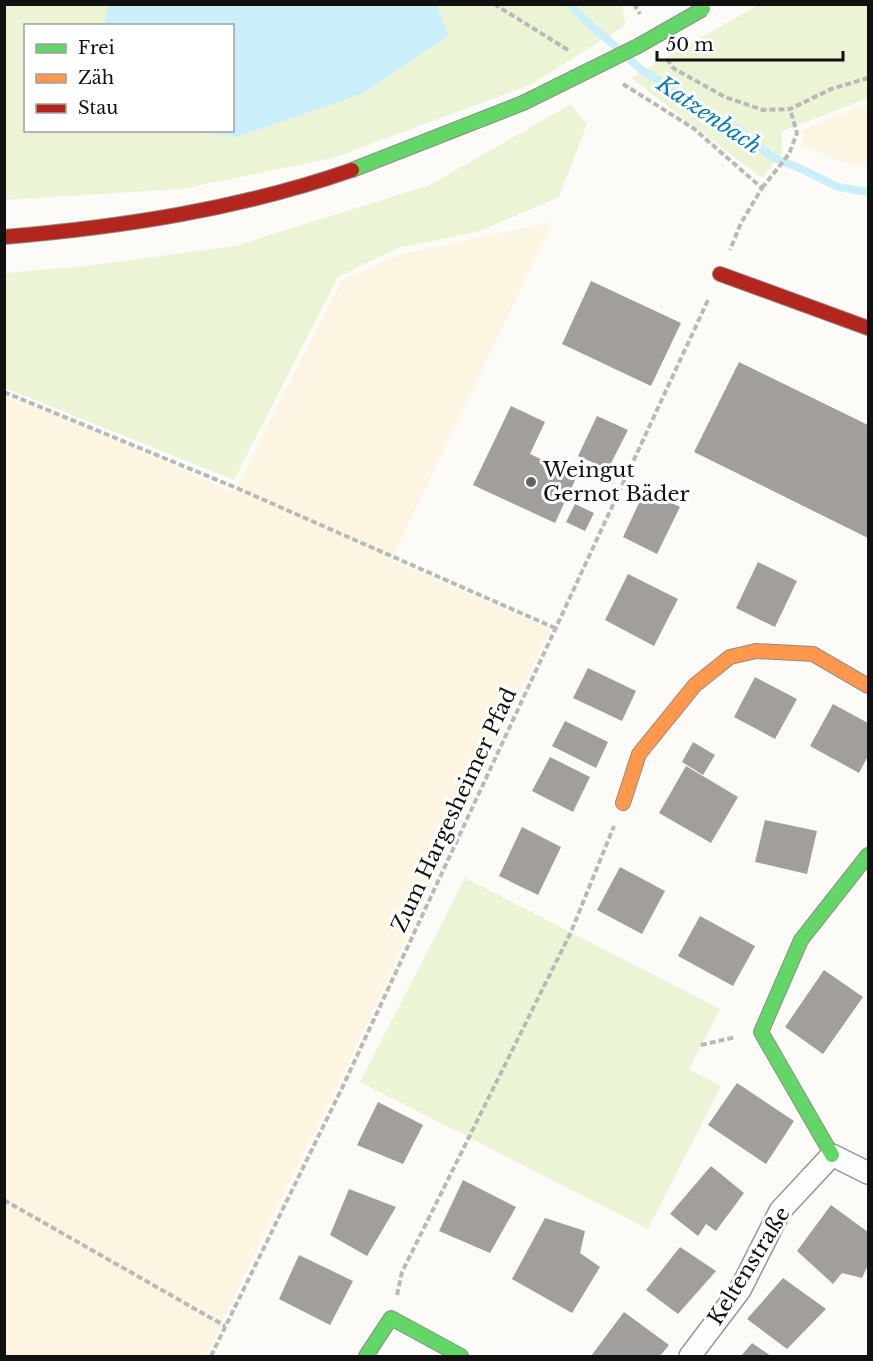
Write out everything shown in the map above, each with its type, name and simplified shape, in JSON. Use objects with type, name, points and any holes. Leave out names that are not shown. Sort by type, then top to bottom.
[{"type":"street","points":[[4,237],[177,216],[289,189],[420,146],[523,103],[628,51],[706,7]]},
{"type":"street","points":[[720,274],[868,328]]},
{"type":"street","points":[[623,803],[639,754],[695,685],[729,657],[756,651],[813,654],[868,686]]},
{"type":"street","points":[[868,855],[801,940],[760,1032],[832,1155],[868,1173]]},
{"type":"street","name":"Keltenstraße","points":[[690,1356],[740,1290],[780,1211],[832,1155]]},
{"type":"street","points":[[366,1356],[391,1318],[461,1356]]},
{"type":"path","points":[[494,4],[572,52]]},
{"type":"path","points":[[634,4],[645,22]]},
{"type":"path","points":[[662,50],[673,68],[725,97],[763,110],[790,109],[831,89],[868,78]]},
{"type":"path","points":[[620,82],[693,128],[762,188]]},
{"type":"path","name":"Zum Hargesheimer Pfad","points":[[211,1356],[343,1086],[720,274],[741,223],[762,188],[789,154],[797,133],[790,109]]},
{"type":"path","points":[[4,392],[195,470],[555,628]]},
{"type":"path","points":[[391,1318],[402,1272],[571,932],[623,803]]},
{"type":"path","points":[[701,1046],[760,1032]]},
{"type":"path","points":[[4,1200],[225,1326]]},
{"type":"shaded area","points":[[868,103],[868,168],[838,161],[803,145],[803,130]]},
{"type":"shaded area","points":[[553,222],[391,560],[550,629],[337,1088],[206,1356],[5,1356],[5,396],[47,411],[234,492],[342,280],[401,254]]},
{"type":"green space","points":[[5,5],[108,5],[104,24],[24,24],[24,132],[208,132],[237,137],[362,94],[449,35],[436,5],[622,5],[626,25],[530,85],[333,158],[181,189],[5,200]]},
{"type":"green space","points":[[758,5],[868,5],[868,98],[782,131],[782,154],[762,178],[631,78]]},
{"type":"green space","points":[[571,104],[587,124],[559,197],[480,231],[398,248],[338,277],[234,480],[5,388],[5,273],[85,266],[235,246],[430,185]]},
{"type":"green space","points":[[465,878],[720,1009],[689,1069],[721,1086],[648,1229],[360,1082]]},
{"type":"water","points":[[436,4],[449,35],[362,94],[237,137],[203,132],[234,132],[234,24],[104,24],[108,5]]},
{"type":"building","points":[[591,281],[681,323],[651,386],[562,344]]},
{"type":"building","points":[[739,362],[868,425],[868,538],[694,452]]},
{"type":"building","points":[[511,406],[545,422],[530,454],[577,476],[555,523],[473,485]]},
{"type":"building","points":[[597,416],[628,430],[608,469],[578,456]]},
{"type":"building","points":[[645,490],[680,507],[657,554],[623,537]]},
{"type":"building","points":[[575,504],[594,513],[585,531],[566,522]]},
{"type":"building","points":[[758,562],[797,581],[775,627],[736,608]]},
{"type":"building","points":[[628,574],[678,599],[654,646],[605,620]]},
{"type":"building","points":[[588,668],[636,691],[622,721],[573,698]]},
{"type":"building","points":[[755,677],[797,699],[775,739],[734,717]]},
{"type":"building","points":[[833,704],[868,723],[868,756],[859,773],[810,746]]},
{"type":"building","points":[[565,721],[608,742],[596,768],[552,746]]},
{"type":"building","points":[[693,742],[715,755],[703,775],[682,762]]},
{"type":"building","points":[[550,757],[590,777],[573,812],[532,791]]},
{"type":"building","points":[[686,766],[738,797],[711,843],[659,813]]},
{"type":"building","points":[[765,820],[817,831],[807,874],[755,862]]},
{"type":"building","points":[[522,827],[561,847],[538,895],[499,876]]},
{"type":"building","points":[[620,867],[665,891],[642,934],[597,910]]},
{"type":"building","points":[[700,916],[755,946],[733,986],[678,956]]},
{"type":"building","points":[[824,970],[863,997],[823,1054],[785,1027]]},
{"type":"building","points":[[737,1083],[794,1121],[766,1164],[708,1125]]},
{"type":"building","points":[[378,1102],[423,1125],[403,1164],[357,1145]]},
{"type":"building","points":[[711,1166],[744,1193],[716,1231],[706,1224],[698,1236],[670,1214]]},
{"type":"building","points":[[463,1180],[516,1207],[490,1253],[439,1231]]},
{"type":"building","points":[[349,1189],[396,1207],[367,1256],[330,1235]]},
{"type":"building","points":[[831,1205],[868,1232],[868,1265],[862,1278],[842,1273],[833,1284],[797,1251]]},
{"type":"building","points":[[545,1218],[585,1231],[580,1253],[600,1267],[572,1313],[512,1279]]},
{"type":"building","points":[[680,1247],[716,1271],[678,1314],[646,1290]]},
{"type":"building","points":[[299,1255],[353,1281],[330,1325],[279,1299]]},
{"type":"building","points":[[783,1278],[826,1309],[787,1349],[747,1319]]},
{"type":"building","points":[[624,1312],[669,1345],[660,1356],[591,1356]]},
{"type":"building","points":[[752,1343],[771,1356],[741,1356]]},
{"type":"waterway","name":"Katzenbach","points":[[570,4],[617,48]]},
{"type":"waterway","name":"Katzenbach","points":[[628,58],[643,71],[705,112],[737,128],[772,157],[838,187],[868,192]]},
{"type":"traffic: fast","points":[[523,103],[638,46],[703,9]]},
{"type":"traffic: fast","points":[[352,170],[523,103]]},
{"type":"traffic: fast","points":[[832,1155],[761,1032],[801,940],[868,855]]},
{"type":"traffic: fast","points":[[366,1356],[391,1318],[461,1356]]},
{"type":"traffic: slow","points":[[623,803],[639,754],[695,685],[730,657],[756,651],[813,654],[868,686]]},
{"type":"traffic: jam","points":[[4,237],[136,222],[224,206],[310,184],[352,170]]},
{"type":"traffic: jam","points":[[720,274],[868,328]]},
{"type":"place","name":"Weingut Gernot Bäder","points":[[531,482]]}]
